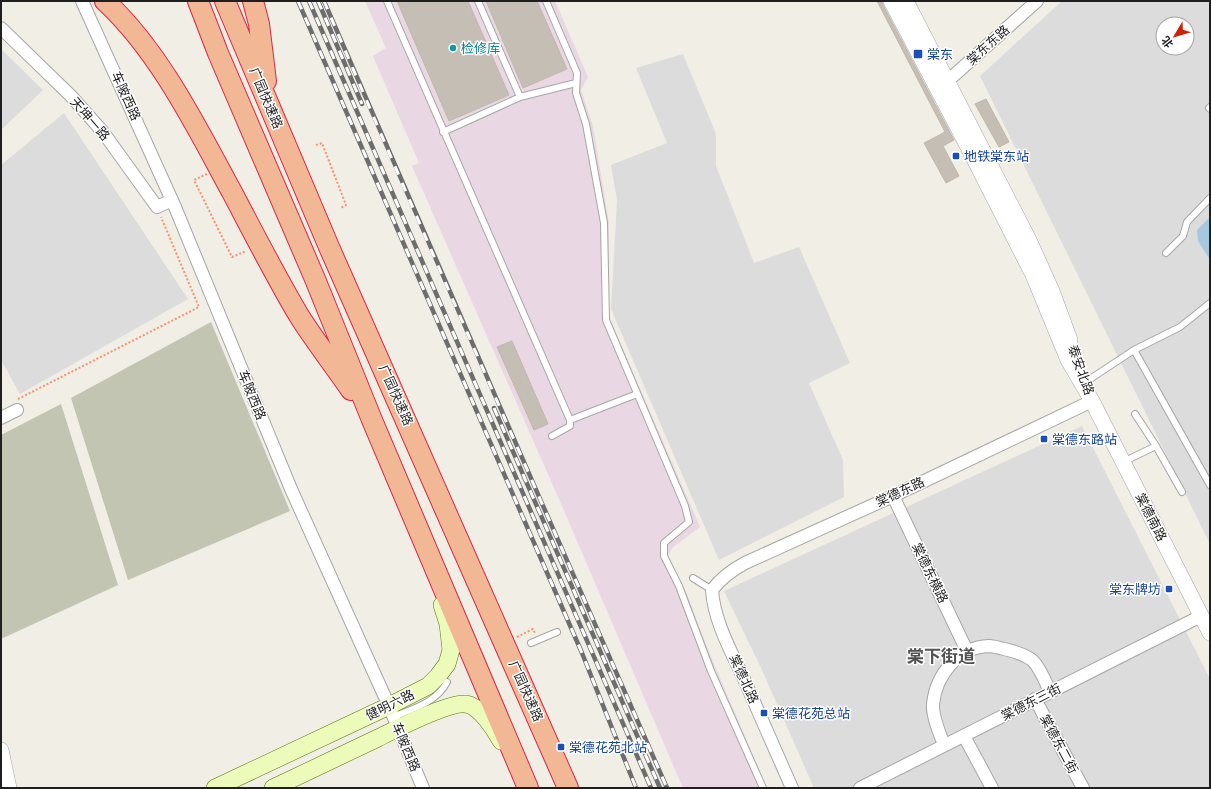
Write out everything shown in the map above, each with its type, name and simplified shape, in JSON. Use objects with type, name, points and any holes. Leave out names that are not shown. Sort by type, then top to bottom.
[{"type":"highway","points":[[104,1],[133,31],[159,66],[205,143],[298,314],[372,420]]},
{"type":"highway","points":[[189,1],[218,53]]},
{"type":"highway","name":"广园快速路","points":[[198,1],[218,53],[315,279],[372,420],[528,787]]},
{"type":"highway","name":"广园快速路","points":[[225,1],[329,247],[568,788]]},
{"type":"highway","points":[[240,1],[252,36],[269,103]]},
{"type":"highway","points":[[253,1],[260,24],[269,103]]},
{"type":"main road","name":"健明六路","points":[[273,788],[393,717],[428,686],[447,664],[451,650],[448,624],[431,570],[426,545]]},
{"type":"main road","name":"健明六路","points":[[215,788],[393,717],[427,715],[454,705],[466,704],[472,706],[492,725],[528,787]]},
{"type":"street","name":"车陂西路","points":[[82,1],[172,200],[291,489],[393,717],[423,788]]},
{"type":"street","name":"泰安北路","points":[[891,1],[943,85],[1044,271],[1087,381],[1092,401]]},
{"type":"street","name":"泰安北路","points":[[906,1],[943,85],[1033,275],[1075,373],[1092,401]]},
{"type":"street","name":"棠东东路","points":[[943,85],[1037,1]]},
{"type":"street","name":"天坤一路","points":[[1,28],[71,96],[103,132],[157,207]]},
{"type":"street","points":[[157,207],[172,200]]},
{"type":"street","name":"棠德南路","points":[[1092,401],[1210,633]]},
{"type":"street","name":"棠德东路","points":[[712,590],[729,572],[746,563],[893,496],[1092,401]]},
{"type":"street","points":[[1,418],[17,410]]},
{"type":"street","name":"棠德东横路","points":[[893,496],[967,651]]},
{"type":"street","name":"棠德北路","points":[[712,590],[716,612],[726,638],[792,788]]},
{"type":"street","name":"棠德东三街","points":[[860,788],[1201,616]]},
{"type":"street","points":[[944,746],[938,731],[933,706],[938,684],[953,661],[967,651],[989,646],[1015,651],[1032,661],[1043,677],[1050,692]]},
{"type":"street","name":"棠德东二街","points":[[1035,699],[1083,788]]},
{"type":"street","points":[[964,736],[992,788]]},
{"type":"street","points":[[1,750],[9,788]]},
{"type":"lane","points":[[387,1],[570,420],[570,426],[552,436]]},
{"type":"lane","points":[[478,1],[520,97]]},
{"type":"lane","points":[[546,1],[577,73],[576,93],[586,124],[604,223],[606,320],[685,506],[689,522],[664,543],[664,556],[679,586],[711,671],[763,788]]},
{"type":"lane","points":[[444,132],[520,97],[576,83]]},
{"type":"lane","points":[[1166,253],[1183,236],[1187,222],[1210,198]]},
{"type":"lane","points":[[1087,381],[1134,350],[1180,327],[1210,303]]},
{"type":"lane","points":[[1134,350],[1210,485]]},
{"type":"lane","points":[[570,420],[637,394]]},
{"type":"lane","points":[[1134,414],[1156,446],[1182,492]]},
{"type":"lane","points":[[1123,462],[1156,446]]},
{"type":"lane","points":[[692,578],[712,590]]},
{"type":"lane","points":[[530,643],[557,632]]},
{"type":"lane","points":[[393,717],[433,699],[439,695],[447,682]]},
{"type":"path","points":[[316,145],[322,143],[336,176],[346,205],[341,208]]},
{"type":"path","points":[[194,180],[232,257]]},
{"type":"path","points":[[17,410],[12,402],[199,307],[157,207]]},
{"type":"path","points":[[517,637],[533,629],[538,640]]},
{"type":"shaded area","points":[[365,1],[555,1],[588,77],[581,90],[593,126],[609,223],[608,314],[700,527],[672,548],[668,557],[687,594],[709,652],[767,788],[683,788],[562,506],[412,166],[419,163],[373,56],[386,48]]},
{"type":"shaded area","points":[[1062,1],[1210,1],[1210,544],[980,76]]},
{"type":"shaded area","points":[[1,49],[43,90],[1,130]]},
{"type":"shaded area","points":[[683,54],[716,134],[716,166],[754,263],[799,247],[850,363],[809,383],[843,460],[844,497],[719,560],[611,309],[617,200],[611,165],[667,143],[636,68]]},
{"type":"shaded area","points":[[64,113],[188,299],[20,394],[1,360],[1,165]]},
{"type":"shaded area","points":[[211,322],[290,511],[128,580],[71,398]]},
{"type":"shaded area","points":[[61,404],[118,585],[1,639],[1,435]]},
{"type":"shaded area","points":[[1082,426],[1210,679],[1210,788],[814,788],[762,670],[724,591]]},
{"type":"water","points":[[1210,217],[1210,260],[1198,241],[1197,230]]},
{"type":"building","name":"检修库","points":[[397,1],[468,1],[509,95],[449,121]]},
{"type":"building","name":"检修库","points":[[486,1],[537,1],[567,69],[523,88]]},
{"type":"building","points":[[877,1],[882,1],[954,140],[943,146],[959,176],[946,183],[924,143],[945,132]]},
{"type":"building","points":[[986,99],[1009,142],[999,147],[975,104]]},
{"type":"building","points":[[512,341],[548,424],[534,430],[497,347]]},
{"type":"railway","points":[[298,1],[582,653],[636,788]]},
{"type":"railway","points":[[309,1],[651,788]]},
{"type":"railway","points":[[318,1],[362,104]]},
{"type":"railway","points":[[324,1],[451,297],[667,788]]},
{"type":"railway","points":[[494,408],[660,788]]},
{"type":"place","name":"检修库","points":[[453,48]]},
{"type":"place","name":"棠东","points":[[918,54]]},
{"type":"place","name":"地铁棠东站","points":[[956,156]]},
{"type":"place","name":"棠德东路站","points":[[1044,439]]},
{"type":"place","name":"棠东牌坊","points":[[1169,589]]},
{"type":"place","name":"棠德花苑总站","points":[[764,713]]},
{"type":"place","name":"棠德花苑北站","points":[[561,747]]},
{"type":"district","name":"棠下街道","points":[[941,656]]}]
